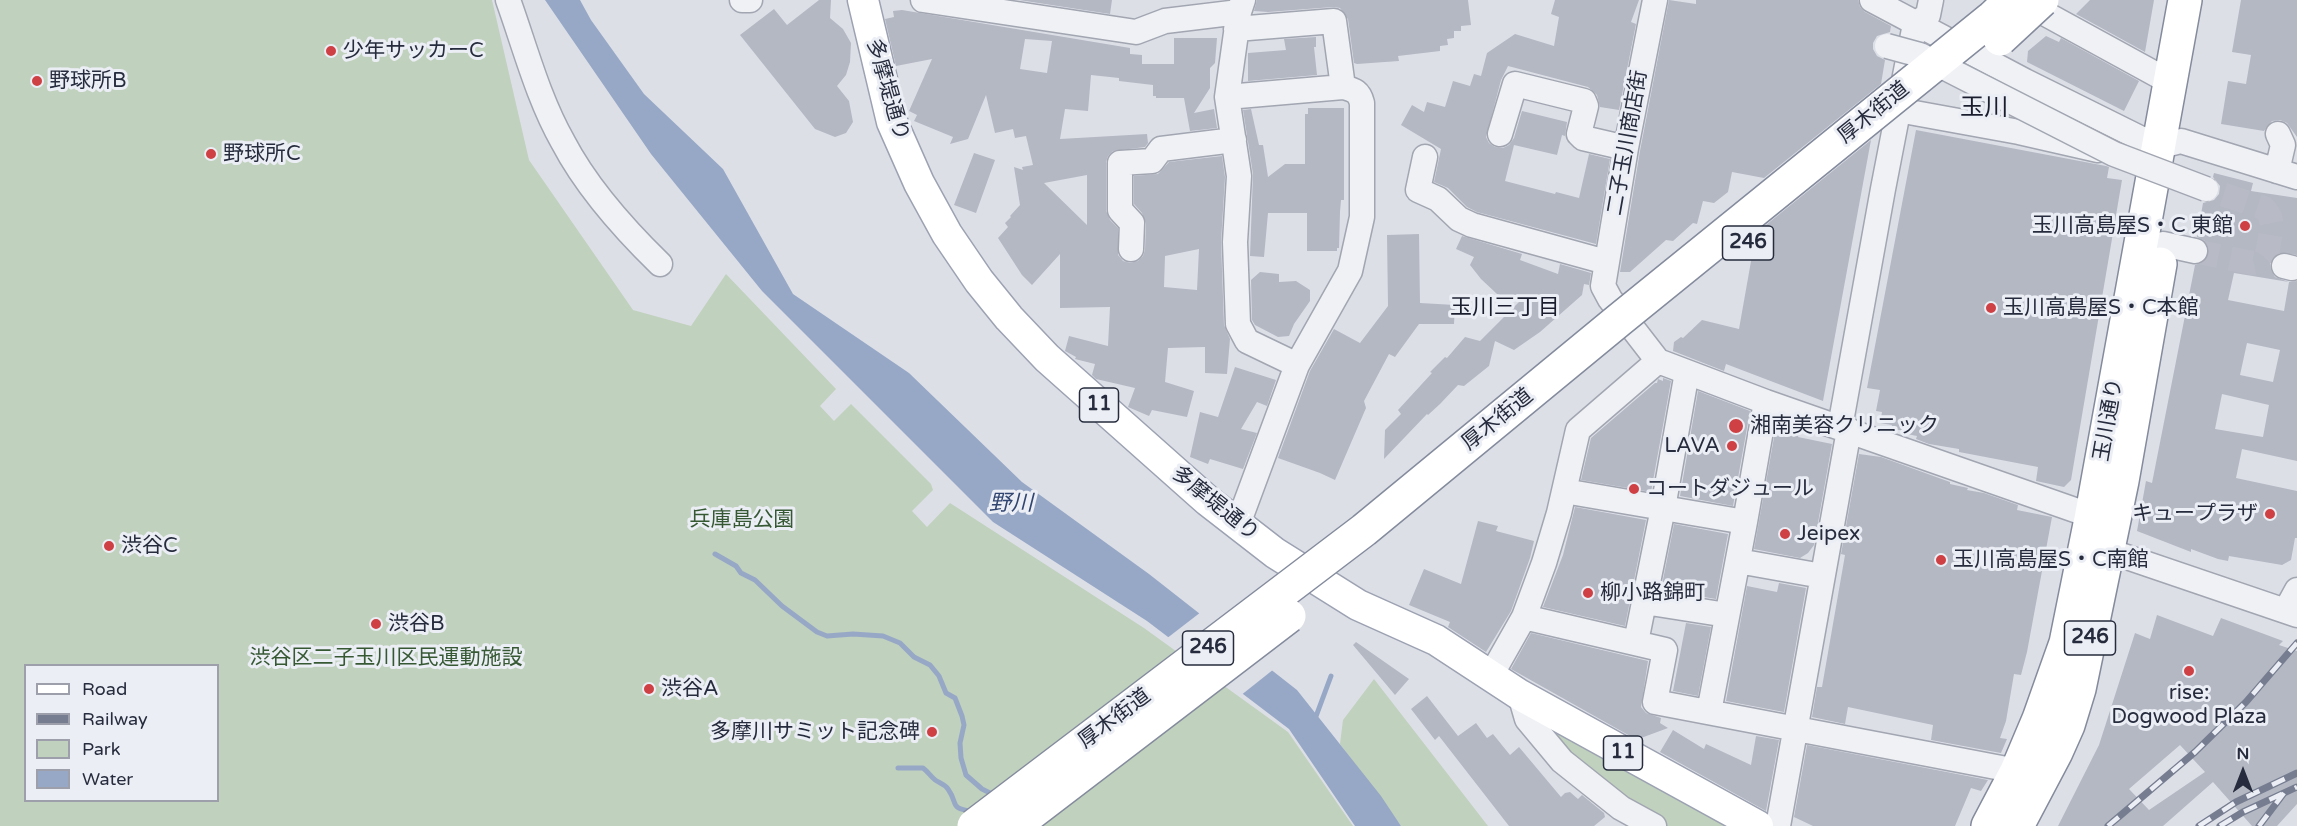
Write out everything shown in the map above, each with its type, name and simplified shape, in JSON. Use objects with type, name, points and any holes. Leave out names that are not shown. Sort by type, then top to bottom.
[{"type":"highway","name":"厚木街道","points":[[974,826],[1364,530],[2011,0]]},
{"type":"highway","name":"厚木街道","points":[[1014,826],[1317,594],[1995,44],[2042,0]]},
{"type":"highway","name":"玉川通り","points":[[2017,826],[2042,782],[2068,725],[2079,689],[2179,248],[2170,144],[2170,82],[2185,0]]},
{"type":"highway","name":"玉川通り","points":[[1988,826],[2017,771],[2039,719],[2066,643],[2170,144],[2207,0]]},
{"type":"main road","name":"多摩堤通り","points":[[863,0],[892,122],[935,212],[979,281],[1009,318],[1047,358],[1238,524],[1275,553],[1358,605],[1436,640],[1520,695],[1758,826]]},
{"type":"street","points":[[508,0],[546,108],[562,141],[579,169],[612,213],[660,264]]},
{"type":"street","points":[[742,0],[750,0]]},
{"type":"street","points":[[923,0],[1136,32],[1165,21],[1239,14],[1334,21],[1343,87]]},
{"type":"street","name":"二子玉川商店街","points":[[1655,0],[1626,148],[1603,286],[1616,308],[1658,361]]},
{"type":"street","points":[[1872,0],[2025,81],[2170,144],[2287,174],[2283,145],[2278,134]]},
{"type":"street","points":[[1778,826],[1822,576],[1898,110],[1915,24],[1928,15],[1931,0]]},
{"type":"street","points":[[2020,0],[2170,82]]},
{"type":"street","points":[[1239,14],[1227,97],[1239,176],[1235,242],[1238,324],[1247,341],[1297,365]]},
{"type":"street","points":[[1887,46],[1920,55],[2114,154],[2206,189]]},
{"type":"street","points":[[1500,134],[1515,84],[1584,101],[1586,106],[1579,134],[1583,138],[1626,148]]},
{"type":"street","points":[[1227,97],[1343,87],[1354,90],[1360,96],[1362,103],[1362,217],[1350,271],[1297,365],[1238,524]]},
{"type":"street","points":[[2018,104],[2026,120],[2019,132]]},
{"type":"street","points":[[1898,110],[2019,132],[2114,154]]},
{"type":"street","points":[[1131,249],[1132,223],[1120,210],[1120,163],[1152,161],[1161,149],[1234,140]]},
{"type":"street","points":[[1425,157],[1418,190],[1438,199],[1459,219],[1472,225],[1606,262]]},
{"type":"street","points":[[1490,677],[1524,617],[1544,563],[1578,430],[1658,361],[1766,402],[2092,516],[2109,550],[2293,605]]},
{"type":"street","points":[[1636,642],[1687,372]]},
{"type":"street","points":[[1709,712],[1766,402]]},
{"type":"street","points":[[1564,491],[1745,522]]},
{"type":"street","points":[[1738,561],[1822,576]]},
{"type":"street","points":[[1644,602],[1727,615]]},
{"type":"street","points":[[1524,617],[1665,650],[1655,702],[2017,771]]},
{"type":"street","points":[[1520,695],[1527,719],[1563,760],[1621,817],[1654,826]]},
{"type":"green space","points":[[0,0],[492,0],[529,160],[633,310],[691,326],[726,274],[836,389],[820,406],[834,421],[851,404],[931,484],[933,490],[912,511],[927,527],[950,503],[1144,628],[1288,732],[1353,826],[0,826]]},
{"type":"green space","points":[[1374,679],[1488,826],[1401,826],[1340,744],[1343,720]]},
{"type":"green space","points":[[1540,719],[1735,826],[1666,826],[1580,770]]},
{"type":"water","name":"野川","points":[[545,0],[580,0],[591,20],[644,94],[723,169],[793,294],[909,373],[1022,482],[1149,574],[1297,690],[1381,796],[1401,826],[1355,826],[1289,729],[1147,621],[993,522],[762,291],[651,154]]},
{"type":"pier","points":[[1201,612],[1274,669],[1240,696],[1166,639]]},
{"type":"building","points":[[819,0],[831,0],[830,18],[843,29],[851,43],[850,62],[846,75],[837,86],[849,101],[853,122],[846,133],[835,137],[815,129],[740,35],[774,9],[787,25]]},
{"type":"building","points":[[1019,0],[1112,0],[1110,14]]},
{"type":"building","points":[[1257,0],[1468,0],[1471,25],[1461,26],[1461,31],[1454,31],[1454,38],[1447,39],[1448,45],[1440,46],[1440,51],[1398,56],[1399,61],[1357,64],[1354,63],[1348,19],[1340,8],[1254,11]]},
{"type":"building","points":[[1555,0],[1639,0],[1631,22],[1636,24],[1619,110],[1600,107],[1597,95],[1588,87],[1508,66],[1501,80],[1486,137],[1495,147],[1503,148],[1509,145],[1514,138],[1522,111],[1567,122],[1565,136],[1562,135],[1557,155],[1514,145],[1505,181],[1555,194],[1556,192],[1579,198],[1589,154],[1610,159],[1596,244],[1477,212],[1467,207],[1448,188],[1434,182],[1441,149],[1401,125],[1412,105],[1424,112],[1427,102],[1445,107],[1453,81],[1470,86],[1474,74],[1481,76],[1487,53],[1515,34],[1554,46],[1559,17],[1551,14]]},
{"type":"building","points":[[1669,0],[1696,4],[1696,0],[1858,0],[1865,12],[1891,26],[1890,32],[1877,36],[1873,43],[1877,56],[1885,60],[1881,84],[1764,178],[1732,172],[1728,192],[1714,203],[1703,201],[1697,224],[1693,223],[1673,241],[1666,240],[1630,272],[1620,272],[1640,151]]},
{"type":"building","points":[[2090,0],[2154,0],[2145,52],[2076,14]]},
{"type":"building","points":[[2241,0],[2297,0],[2297,137],[2287,123],[2280,120],[2272,121],[2264,131],[2221,124],[2228,81],[2246,84],[2251,55],[2232,52]]},
{"type":"building","points":[[902,10],[1130,48],[1130,54],[1142,55],[1142,64],[1174,64],[1174,38],[1217,38],[1215,63],[1210,68],[1210,88],[1194,113],[1214,109],[1217,128],[1190,131],[1184,98],[1156,98],[1153,96],[1153,85],[1091,75],[1088,111],[1065,109],[1060,139],[1147,134],[1148,143],[1145,147],[1113,151],[1106,162],[1106,211],[1110,220],[1118,228],[1118,255],[1123,261],[1130,263],[1138,261],[1145,250],[1146,224],[1142,213],[1134,204],[1134,176],[1158,174],[1169,162],[1222,156],[1225,177],[1221,242],[1224,325],[1230,339],[1227,374],[1205,373],[1205,347],[1168,348],[1165,382],[1194,391],[1187,417],[1152,410],[1149,416],[1128,407],[1135,388],[1096,379],[1092,375],[1095,364],[1075,359],[1076,357],[1065,351],[1069,336],[1108,346],[1110,307],[1060,308],[1060,254],[1032,285],[1022,275],[998,238],[1008,227],[1005,223],[1020,205],[1014,167],[1023,170],[1022,167],[1033,165],[1026,136],[1015,138],[1013,129],[995,133],[986,95],[968,139],[950,144],[953,137],[914,121],[917,115],[909,111],[932,59],[896,66],[885,19],[894,17],[893,11]],"holes":[[[1025,39],[1052,41],[1047,73],[1020,69]],[[1087,175],[1087,225],[1044,183]],[[1199,249],[1197,290],[1164,287],[1165,256]]]},
{"type":"building","points":[[2046,36],[2059,42],[2061,38],[2139,81],[2124,111],[2027,62],[2028,51]]},
{"type":"building","points":[[1316,37],[1316,47],[1314,47],[1317,75],[1248,81],[1248,53],[1286,50],[1284,39]]},
{"type":"building","points":[[1308,108],[1344,108],[1344,200],[1341,200],[1339,248],[1337,251],[1307,251],[1307,213],[1268,213],[1264,257],[1250,256],[1253,174],[1243,110],[1251,109],[1259,145],[1263,145],[1268,177],[1285,164],[1305,164],[1305,114],[1308,114]]},
{"type":"building","name":"玉川高島屋S・C本館","points":[[1916,130],[2106,166],[2109,167],[2107,178],[2122,180],[2071,480],[2064,487],[2036,481],[2038,467],[1929,444],[1916,439],[1917,436],[1907,434],[1908,431],[1891,429],[1892,425],[1880,423],[1882,412],[1876,411],[1880,390],[1867,388]]},
{"type":"building","points":[[1871,140],[1823,401],[1726,364],[1724,371],[1673,351],[1674,342],[1683,338],[1702,320],[1739,329],[1756,233]]},
{"type":"building","points":[[974,153],[995,160],[976,213],[954,205]]},
{"type":"building","points":[[2214,173],[2253,183],[2251,191],[2297,198],[2297,255],[2280,253],[2273,257],[2270,263],[2275,277],[2289,282],[2297,281],[2297,461],[2242,449],[2236,478],[2297,491],[2297,538],[2295,538],[2291,560],[2282,565],[2229,556],[2228,561],[2218,559],[2191,549],[2191,552],[2137,531],[2146,481],[2152,483],[2195,265],[2205,261],[2209,253],[2205,241],[2197,237],[2203,203],[2214,200],[2219,194],[2220,186],[2213,177]],"holes":[[[2234,273],[2289,282],[2284,311],[2228,300]],[[2247,343],[2280,350],[2273,382],[2240,375]],[[2222,394],[2269,405],[2263,437],[2215,429]]]},
{"type":"building","points":[[1419,234],[1420,303],[1455,305],[1454,324],[1419,324],[1395,357],[1389,354],[1364,401],[1366,408],[1335,480],[1278,458],[1310,371],[1334,329],[1360,343],[1388,306],[1387,235]]},
{"type":"building","points":[[1462,236],[1522,254],[1520,260],[1558,274],[1560,264],[1591,273],[1589,285],[1584,284],[1582,295],[1540,332],[1514,350],[1495,341],[1489,366],[1464,386],[1458,385],[1384,459],[1385,430],[1401,414],[1398,410],[1432,373],[1430,372],[1445,357],[1447,358],[1465,337],[1480,341],[1520,301],[1497,294],[1481,279],[1470,265],[1474,257],[1456,249]]},
{"type":"building","points":[[1260,272],[1279,274],[1279,282],[1296,281],[1310,290],[1310,301],[1294,324],[1289,336],[1278,337],[1255,325],[1252,320],[1251,280]]},
{"type":"building","points":[[1235,367],[1276,380],[1267,406],[1257,402],[1241,429],[1257,433],[1243,469],[1210,459],[1208,464],[1190,457],[1200,412],[1218,417]]},
{"type":"building","points":[[1663,378],[1671,381],[1651,492],[1581,480],[1591,438],[1657,383],[1658,379],[1663,381]]},
{"type":"building","points":[[1698,391],[1750,411],[1733,506],[1680,496]]},
{"type":"building","points":[[1777,421],[1800,429],[1798,437],[1832,444],[1814,545],[1800,558],[1754,549]]},
{"type":"building","name":"玉川高島屋S・C南館","points":[[1859,454],[1881,457],[1950,482],[1950,484],[1968,488],[1967,490],[1984,493],[2018,505],[2017,510],[2052,517],[2027,652],[2021,675],[2014,674],[2006,721],[2000,738],[2007,739],[2001,753],[1931,740],[1933,725],[1848,707],[1845,724],[1812,717],[1817,687],[1822,687],[1845,555],[1841,554]]},
{"type":"building","points":[[1575,507],[1646,520],[1625,626],[1543,607],[1563,555]]},
{"type":"building","points":[[1478,521],[1498,526],[1496,531],[1534,541],[1511,611],[1486,652],[1448,627],[1450,622],[1409,605],[1424,569],[1461,584]]},
{"type":"building","points":[[1674,524],[1728,534],[1716,599],[1669,588],[1668,591],[1661,590]]},
{"type":"building","points":[[1779,583],[1806,588],[1784,712],[1726,701],[1747,586],[1777,592]]},
{"type":"building","points":[[2157,615],[2213,636],[2221,618],[2283,641],[2279,645],[2297,651],[2297,804],[2277,826],[2252,826],[2213,782],[2163,826],[2058,826],[2099,745],[2135,633],[2150,639]],"holes":[[[2180,745],[2205,772],[2149,810],[2129,789]]]},
{"type":"building","points":[[1686,623],[1711,627],[1698,696],[1673,691]]},
{"type":"building","points":[[1531,633],[1648,661],[1641,707],[1646,713],[1661,718],[1660,723],[1668,728],[1641,738],[1630,736],[1511,669]]},
{"type":"building","points":[[1356,642],[1409,679],[1395,695],[1353,645]]},
{"type":"building","points":[[1427,696],[1458,736],[1476,723],[1487,738],[1493,734],[1510,755],[1519,747],[1561,797],[1570,792],[1578,799],[1582,795],[1604,813],[1605,817],[1594,826],[1509,826],[1439,736],[1435,740],[1411,709]]},
{"type":"building","points":[[1673,730],[1704,749],[1706,744],[1751,765],[1756,736],[1779,740],[1766,811],[1660,752]]},
{"type":"building","points":[[1807,745],[1988,780],[1981,791],[1971,788],[1955,826],[1813,826],[1794,817]]},
{"type":"waterway","points":[[715,554],[755,580],[782,606],[817,632],[827,636],[853,634],[883,636],[900,643],[914,657],[930,665],[939,676],[946,693],[955,698],[962,716],[964,725],[960,743],[961,758],[966,775],[982,789],[994,795]]},
{"type":"waterway","points":[[1315,719],[1331,676]]},
{"type":"waterway","points":[[898,768],[923,768],[946,787],[957,807],[974,812]]},
{"type":"tunnel","points":[[2195,251],[2252,263],[2261,261],[2267,254],[2272,226],[2270,216],[2264,208],[2206,189]]},
{"type":"railway","points":[[2108,826],[2195,752],[2246,702],[2297,643]]},
{"type":"railway","points":[[2199,826],[2236,802],[2297,773]]},
{"type":"railway","points":[[2220,826],[2243,812],[2297,787]]},
{"type":"railway","points":[[2259,826],[2284,793]]},
{"type":"place","name":"少年サッカーC","points":[[331,51]]},
{"type":"place","name":"野球所B","points":[[37,81]]},
{"type":"place","name":"野球所C","points":[[211,154]]},
{"type":"place","name":"玉川高島屋S・C 東館","points":[[2245,226]]},
{"type":"place","name":"玉川高島屋S・C本館","points":[[1991,308]]},
{"type":"place","name":"湘南美容クリニック","points":[[1736,426]]},
{"type":"place","name":"LAVA","points":[[1732,446]]},
{"type":"place","name":"コートダジュール","points":[[1634,489]]},
{"type":"place","name":"キュープラザ","points":[[2270,514]]},
{"type":"place","name":"Jeipex","points":[[1785,534]]},
{"type":"place","name":"渋谷C","points":[[109,546]]},
{"type":"place","name":"玉川高島屋S・C南館","points":[[1941,560]]},
{"type":"place","name":"柳小路錦町","points":[[1588,593]]},
{"type":"place","name":"渋谷B","points":[[376,624]]},
{"type":"place","name":"rise: Dogwood Plaza","points":[[2189,671]]},
{"type":"place","name":"渋谷A","points":[[649,689]]},
{"type":"place","name":"多摩川サミット記念碑","points":[[932,732]]},
{"type":"district","name":"玉川","points":[[1984,109]]},
{"type":"district","name":"玉川三丁目","points":[[1505,308]]},
{"type":"park label","name":"兵庫島公園","points":[[742,520]]},
{"type":"park label","name":"渋谷区二子玉川区民運動施設","points":[[386,658]]}]
